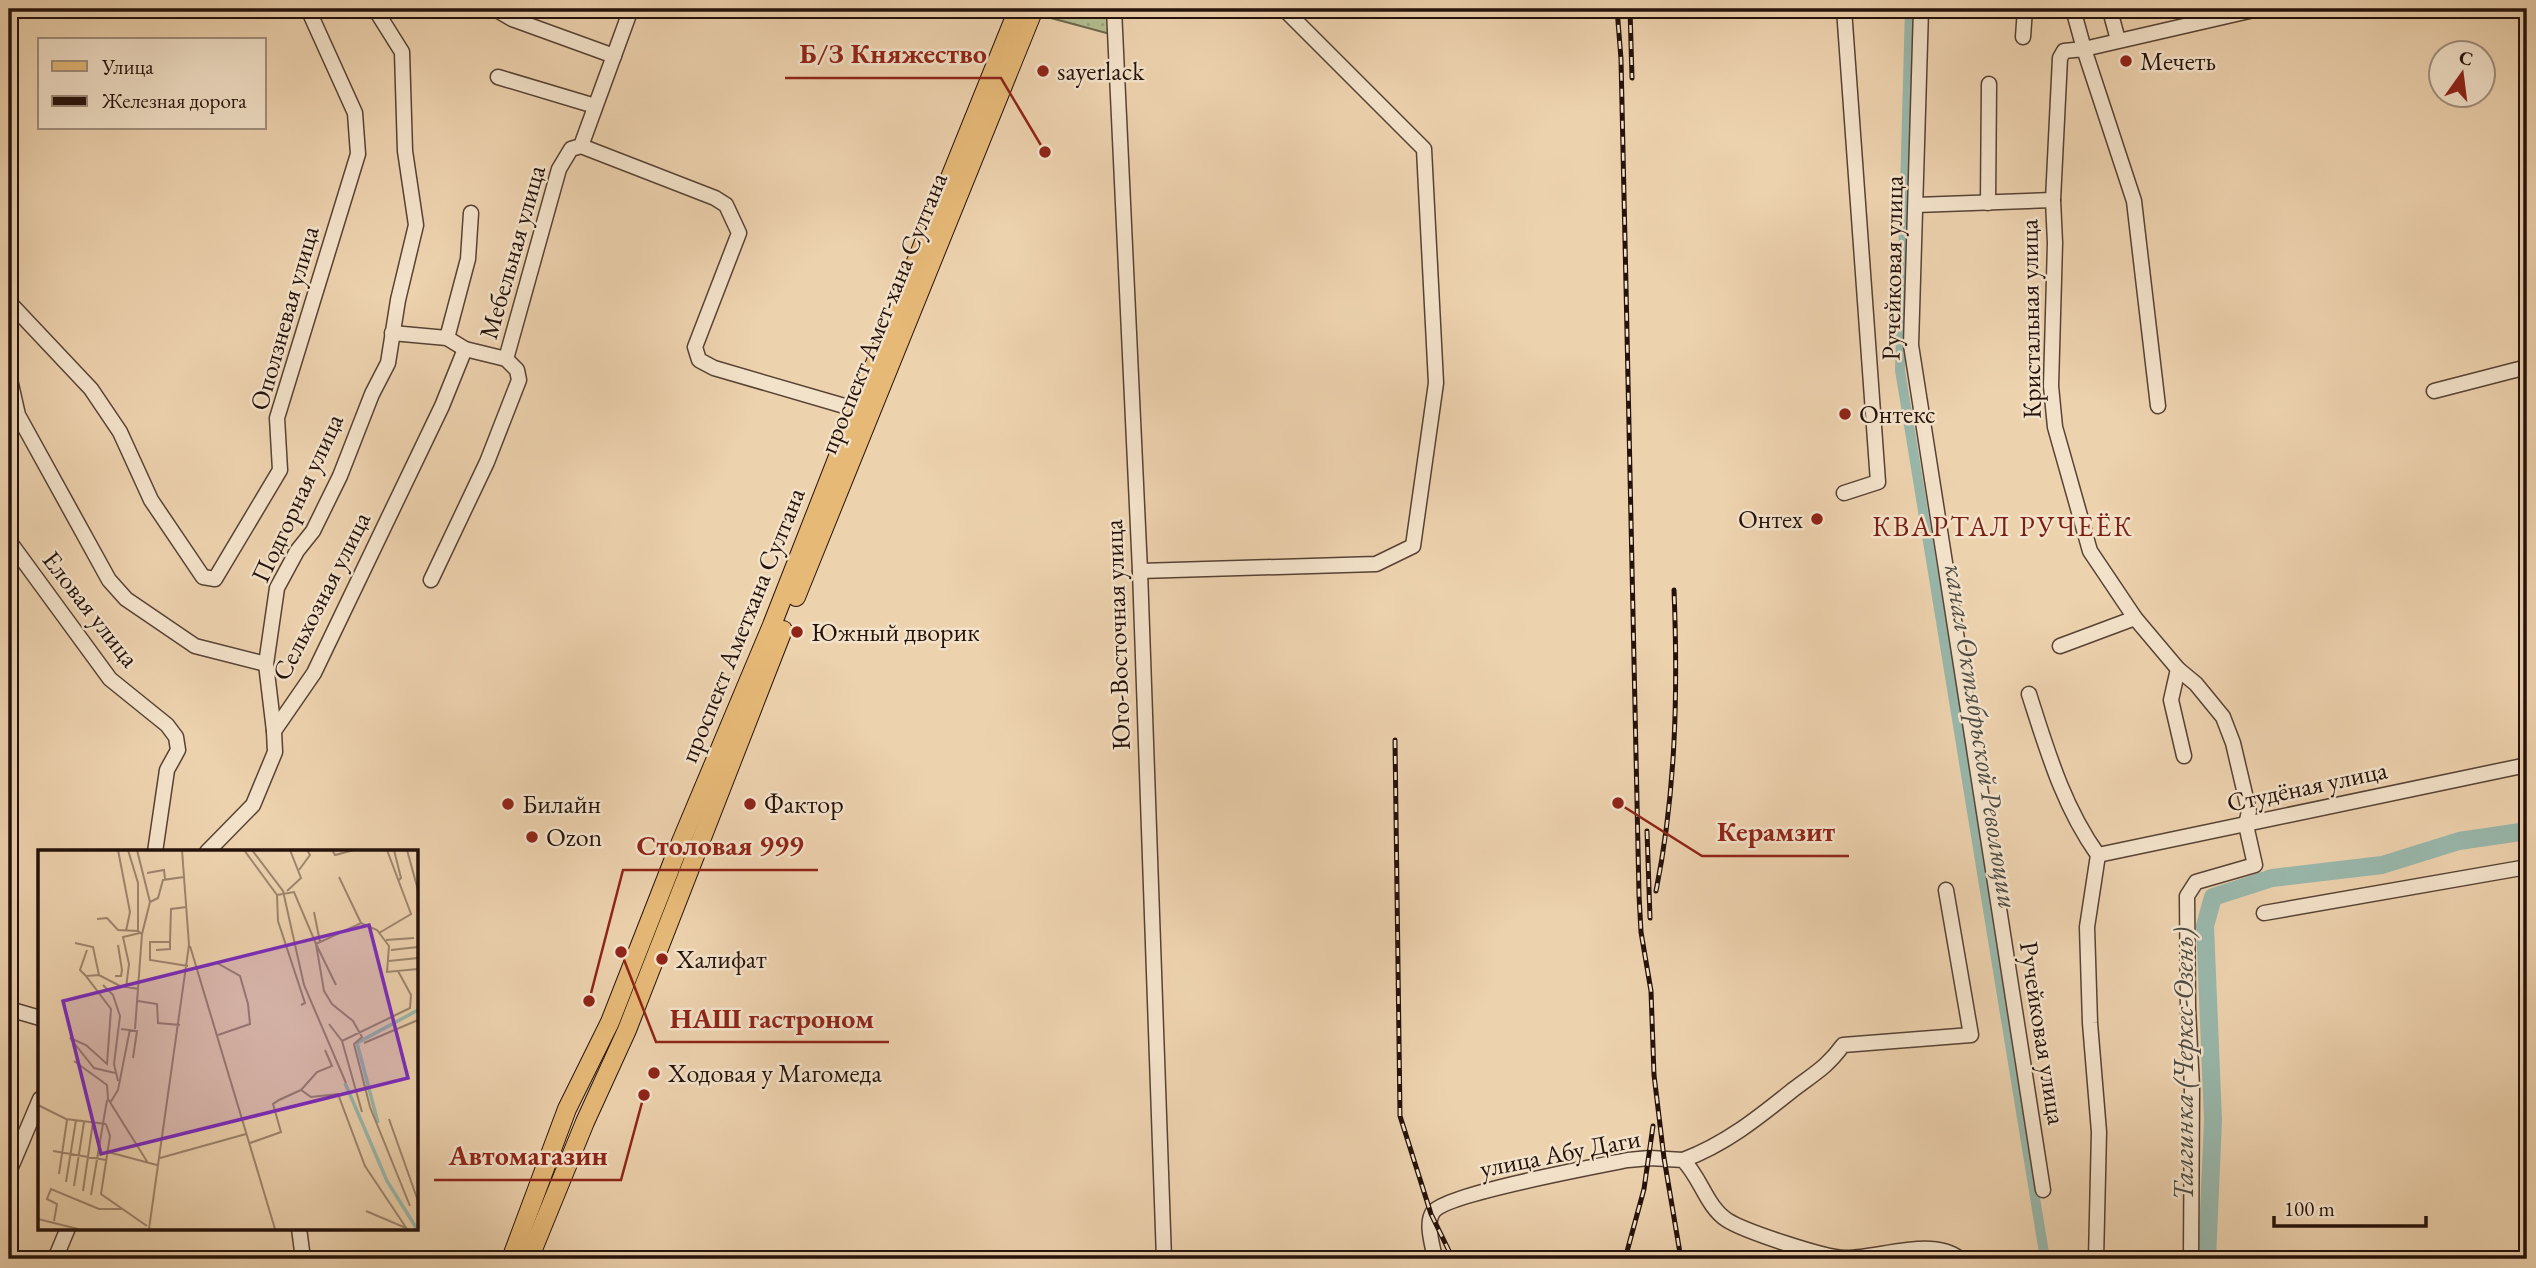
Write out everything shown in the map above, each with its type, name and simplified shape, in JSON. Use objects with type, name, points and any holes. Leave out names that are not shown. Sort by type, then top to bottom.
[{"type":"main road","name":"проспект Аметхана Султана","points":[[511,1259],[567,1109],[610,1022],[675,856],[864,411],[1018,9]]},
{"type":"main road","name":"проспект Амет-хана Султана","points":[[529,1259],[584,1122],[627,1030],[864,411],[1034,9]]},
{"type":"street","name":"Оползневая улица","points":[[9,302],[91,389],[120,432],[151,500],[203,577],[215,579],[280,470],[277,418],[358,154],[355,113],[308,9]]},
{"type":"street","name":"Подгорная улица","points":[[274,731],[266,664],[277,588],[297,551],[313,531],[340,476],[372,394],[388,363],[416,225],[405,151],[402,52],[375,9]]},
{"type":"street","points":[[495,9],[514,14],[614,56]]},
{"type":"street","name":"Мебельная улица","points":[[506,359],[559,169],[571,149],[581,146],[631,9]]},
{"type":"street","name":"Юго-Восточная улица","points":[[1114,9],[1140,570],[1164,1259]]},
{"type":"street","points":[[1140,570],[1377,564],[1413,546],[1436,383],[1424,149],[1284,9]]},
{"type":"street","points":[[1844,9],[1878,482],[1844,493]]},
{"type":"street","name":"Ручейковая улица","points":[[1921,9],[1910,345],[2043,1190]]},
{"type":"street","points":[[2022,37],[2025,9]]},
{"type":"street","points":[[2073,9],[2134,201],[2158,406]]},
{"type":"street","points":[[2114,9],[2112,18],[2118,40]]},
{"type":"street","points":[[2084,49],[2258,9]]},
{"type":"street","name":"Кристальная улица","points":[[2084,49],[2064,51],[2060,58],[2053,200],[2055,243],[2051,386],[2055,427],[2090,551],[2135,618],[2178,670],[2196,684],[2223,717],[2233,743],[2249,811],[2246,825],[2255,864],[2196,882],[2190,889],[2185,905],[2192,1087],[2191,1259]]},
{"type":"street","points":[[498,77],[595,106]]},
{"type":"street","name":"Кристальная улица","points":[[1988,203],[1989,84]]},
{"type":"street","points":[[581,146],[715,198],[726,205],[739,233],[695,347],[699,360],[714,368],[864,411]]},
{"type":"street","points":[[1916,205],[2053,200]]},
{"type":"street","points":[[447,338],[468,259],[471,213]]},
{"type":"street","points":[[392,333],[447,338],[465,349],[506,359],[517,370],[519,380],[487,462],[431,580]]},
{"type":"street","name":"Сельхозная улица","points":[[209,850],[253,804],[275,752],[274,731],[314,673],[443,406],[465,349]]},
{"type":"street","points":[[2434,390],[2527,367]]},
{"type":"street","points":[[9,375],[18,415],[109,580],[126,599],[195,646],[266,664]]},
{"type":"street","name":"Еловая улица","points":[[9,541],[110,679],[167,725],[176,737],[178,750],[167,770],[155,850]]},
{"type":"street","points":[[2060,646],[2135,618]]},
{"type":"street","points":[[2178,670],[2171,700],[2184,756]]},
{"type":"street","points":[[2029,694],[2059,784],[2080,830],[2098,855],[2087,927],[2090,1023],[2099,1132],[2096,1259]]},
{"type":"street","name":"Студёная улица","points":[[2098,855],[2527,765]]},
{"type":"street","points":[[2264,913],[2527,867]]},
{"type":"street","points":[[1946,890],[1971,1035],[1843,1045],[1830,1063],[1758,1119],[1725,1140],[1683,1160],[1691,1168],[1711,1204],[1726,1219],[1748,1230],[1843,1258],[1939,1249],[1960,1259]]},
{"type":"street","points":[[9,1009],[38,1017]]},
{"type":"street","points":[[9,1172],[38,1104]]},
{"type":"street","name":"улица Абу Даги","points":[[1435,1259],[1429,1226],[1431,1214],[1440,1205],[1492,1189],[1628,1160],[1683,1160]]},
{"type":"street","points":[[55,1259],[67,1230]]},
{"type":"street","points":[[299,1230],[303,1259]]},
{"type":"green space","points":[[1055,9],[1109,9],[1110,34],[1051,18]]},
{"type":"waterway","name":"канал Октябрьской Революции","points":[[1910,9],[1900,370],[2045,1259]]},
{"type":"waterway","name":"Талгинка (Черкес-Озень)","points":[[2207,1259],[2213,1120],[2205,926],[2213,897],[2272,878],[2382,865],[2459,841],[2527,831]]},
{"type":"railway","points":[[1617,9],[1621,59],[1639,895],[1641,932],[1651,991],[1654,1075],[1664,1158],[1681,1259]]},
{"type":"railway","points":[[1630,9],[1632,78]]},
{"type":"railway","points":[[1656,891],[1672,779],[1676,666],[1674,590]]},
{"type":"railway","points":[[1395,740],[1400,1116],[1431,1214],[1453,1259]]},
{"type":"railway","points":[[1647,831],[1650,918]]},
{"type":"railway","points":[[1625,1259],[1644,1189],[1653,1126]]},
{"type":"place","name":"Мечеть","points":[[2126,61]]},
{"type":"place","name":"sayerlack","points":[[1043,71]]},
{"type":"place","name":"Б/З Княжество","points":[[1045,152]]},
{"type":"place","name":"Онтекс","points":[[1845,414]]},
{"type":"place","name":"Онтех","points":[[1817,519]]},
{"type":"place","name":"Южный дворик","points":[[797,632]]},
{"type":"place","name":"Керамзит","points":[[1618,803]]},
{"type":"place","name":"Билайн","points":[[508,804]]},
{"type":"place","name":"Фактор","points":[[750,804]]},
{"type":"place","name":"Ozon","points":[[532,837]]},
{"type":"place","name":"НАШ гастроном","points":[[621,952]]},
{"type":"place","name":"Халифат","points":[[662,959]]},
{"type":"place","name":"Столовая 999","points":[[589,1001]]},
{"type":"place","name":"Ходовая у Магомеда","points":[[654,1073]]},
{"type":"place","name":"Автомагазин","points":[[644,1095]]},
{"type":"district","name":"КВАРТАЛ РУЧЕЁК","points":[[2003,526]]}]
